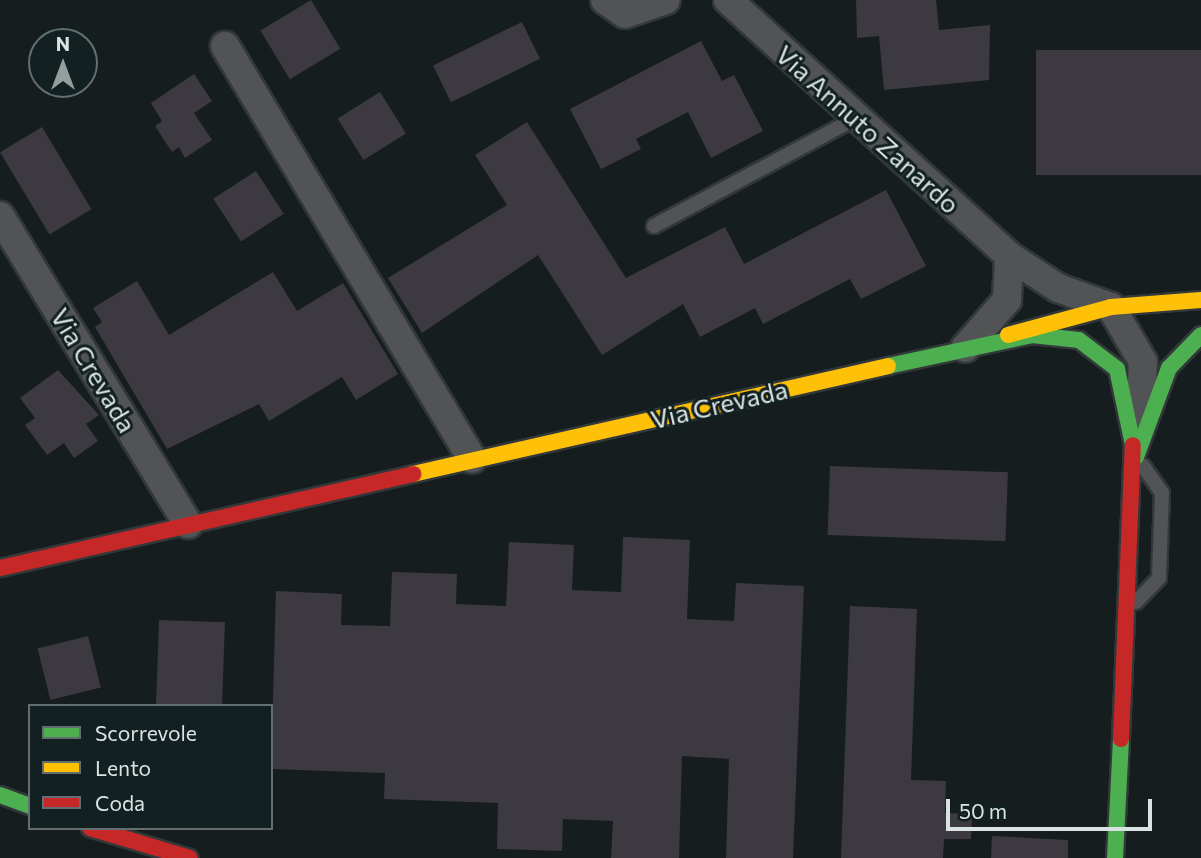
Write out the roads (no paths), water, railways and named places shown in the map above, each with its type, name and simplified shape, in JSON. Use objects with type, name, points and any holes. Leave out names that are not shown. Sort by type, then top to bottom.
[{"type":"main road","name":"Via Crevada","points":[[0,568],[965,348],[1111,307],[1201,300]]},
{"type":"main road","name":"Via Crevada","points":[[965,348],[1056,335],[1098,349],[1126,389],[1136,457],[1115,858]]},
{"type":"main road","name":"Via Crevada","points":[[1136,457],[1168,368],[1201,335]]},
{"type":"main road","points":[[0,795],[28,805]]},
{"type":"main road","points":[[97,830],[190,858]]},
{"type":"street","points":[[605,0],[625,14],[666,0]]},
{"type":"street","name":"Via Annuto Zanardo","points":[[728,0],[854,119],[1009,256],[1058,288],[1111,307]]},
{"type":"street","points":[[225,46],[472,459]]},
{"type":"street","name":"Via Crevada","points":[[0,216],[188,524]]},
{"type":"street","points":[[965,348],[1007,300],[1009,256]]},
{"type":"street","name":"Via Crevada","points":[[1111,307],[1143,362],[1136,457]]},
{"type":"lane","points":[[654,226],[854,119]]},
{"type":"lane","points":[[1128,611],[1159,578],[1162,493],[1136,457]]}]
